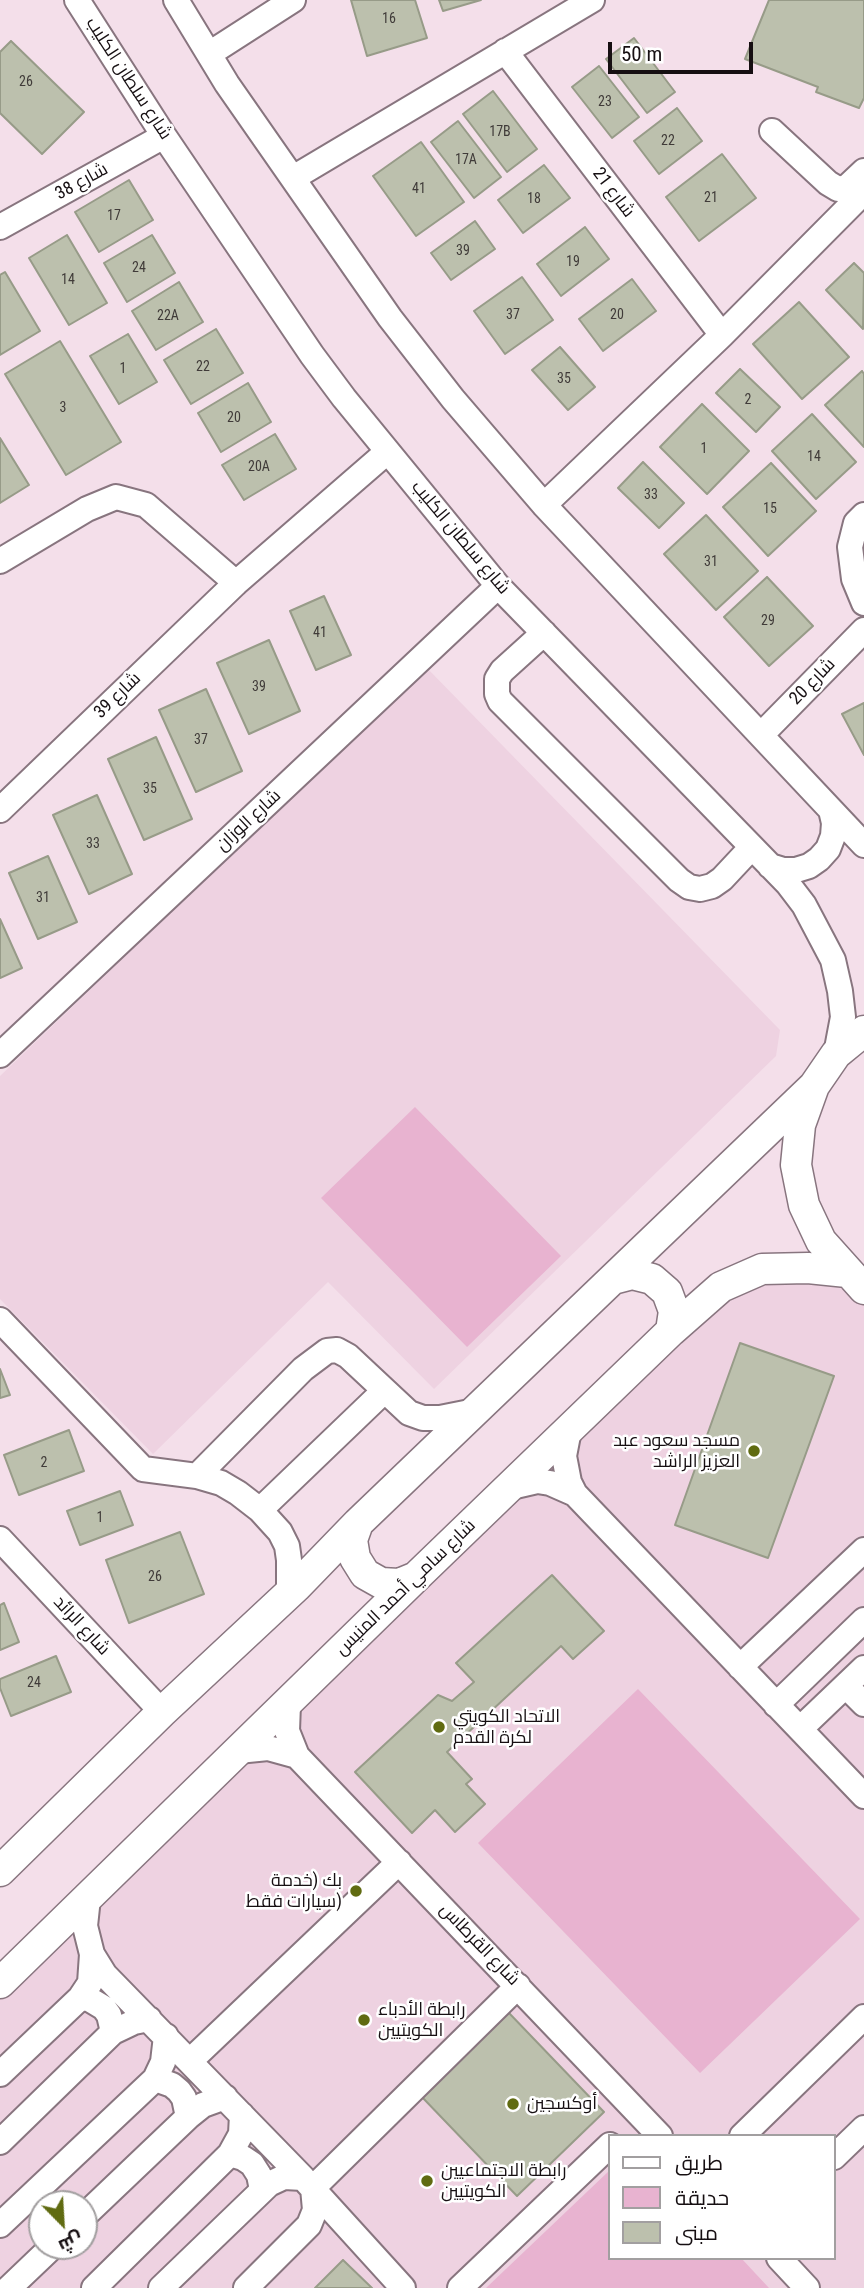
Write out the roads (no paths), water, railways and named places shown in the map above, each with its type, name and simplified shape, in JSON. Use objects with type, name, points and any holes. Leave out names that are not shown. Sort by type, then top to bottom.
[{"type":"main road","points":[[0,1871],[814,1086],[836,1054],[864,1031]]},
{"type":"main road","points":[[814,1086],[800,1125],[796,1165],[804,1205],[821,1241],[856,1280]]},
{"type":"main road","name":"شارع سامي أحمد المنيس","points":[[0,1983],[416,1577],[671,1331],[721,1287],[762,1269],[808,1268],[856,1280]]},
{"type":"main road","points":[[613,1279],[632,1274],[652,1279],[667,1292],[674,1311],[671,1331]]},
{"type":"main road","points":[[358,1523],[352,1540],[355,1558],[365,1573],[381,1583],[399,1584],[416,1577]]},
{"type":"street","name":"شارع سلطان الكليب","points":[[76,0],[312,355],[387,453],[498,586],[770,866],[804,905],[834,960],[843,1017],[836,1054]]},
{"type":"street","points":[[176,0],[227,84],[398,328],[453,399],[544,505],[864,845]]},
{"type":"street","points":[[209,54],[293,0]]},
{"type":"street","points":[[293,178],[592,0]]},
{"type":"street","name":"شارع 21","points":[[505,51],[722,335]]},
{"type":"street","points":[[772,131],[838,189],[847,187],[864,171]]},
{"type":"street","name":"شارع 38","points":[[0,227],[164,136]]},
{"type":"street","points":[[544,505],[861,202]]},
{"type":"street","name":"شارع 39","points":[[0,810],[236,583],[387,453]]},
{"type":"street","points":[[0,561],[87,509],[116,497],[146,505],[236,583]]},
{"type":"street","points":[[864,515],[856,523],[850,547],[854,579],[864,603]]},
{"type":"street","name":"شارع الوزان","points":[[0,1055],[498,586]]},
{"type":"street","name":"شارع 20","points":[[761,735],[864,630]]},
{"type":"street","points":[[544,633],[496,679],[500,701],[689,887],[700,889],[712,886],[751,848]]},
{"type":"street","points":[[770,866],[796,870],[820,859],[833,836],[831,810]]},
{"type":"street","points":[[0,1320],[144,1469],[197,1476],[221,1483],[260,1510],[280,1532],[287,1546],[289,1594]]},
{"type":"street","points":[[197,1476],[303,1369],[327,1351],[337,1350],[348,1356],[404,1410],[423,1418],[440,1418],[475,1411]]},
{"type":"street","points":[[260,1510],[384,1391]]},
{"type":"street","points":[[569,1430],[564,1456],[569,1482],[575,1494],[864,1796]]},
{"type":"street","points":[[511,1487],[523,1482],[537,1481],[550,1483],[575,1494]]},
{"type":"street","name":"شارع الرائد","points":[[0,1539],[162,1712]]},
{"type":"street","points":[[740,1667],[864,1550]]},
{"type":"street","points":[[776,1705],[864,1620]]},
{"type":"street","points":[[800,1729],[864,1668]]},
{"type":"street","points":[[846,1686],[864,1704]]},
{"type":"street","name":"شارع القرطاس","points":[[288,1704],[287,1731],[297,1756],[658,2134]]},
{"type":"street","points":[[238,1751],[268,1748],[297,1756]]},
{"type":"street","points":[[195,2066],[403,1866]]},
{"type":"street","points":[[88,1898],[85,1926],[92,1954],[105,1975],[308,2183],[403,2288]]},
{"type":"street","points":[[0,2074],[80,1998],[90,1983],[92,1954]]},
{"type":"street","points":[[308,2183],[518,1986]]},
{"type":"street","points":[[80,1998],[89,1999],[104,2008],[109,2015],[113,2032]]},
{"type":"street","points":[[744,2134],[864,2017]]},
{"type":"street","points":[[0,2142],[113,2032],[134,2022],[158,2028]]},
{"type":"street","points":[[0,2225],[155,2079],[163,2062],[158,2028]]},
{"type":"street","points":[[155,2079],[173,2085],[179,2091],[184,2098],[188,2116]]},
{"type":"street","points":[[98,2203],[188,2116],[203,2105],[225,2096]]},
{"type":"street","points":[[94,2288],[230,2154],[241,2134],[242,2115]]},
{"type":"street","points":[[622,2134],[640,2116]]},
{"type":"street","points":[[836,2155],[864,2128]]},
{"type":"street","points":[[460,2288],[608,2147]]},
{"type":"street","points":[[230,2154],[252,2164],[259,2175],[262,2190]]},
{"type":"street","points":[[161,2288],[262,2190],[280,2178],[308,2183]]},
{"type":"street","points":[[246,2288],[309,2225],[315,2210],[308,2183]]},
{"type":"street","points":[[9,2288],[38,2260]]},
{"type":"street","points":[[781,2260],[807,2288]]},
{"type":"place","name":"مسجد سعود عبد العزيز الراشد","points":[[754,1451]]},
{"type":"place","name":"الاتحاد الكويتي لكرة القدم","points":[[439,1727]]},
{"type":"place","name":"بك (خدمة سيارات فقط)","points":[[356,1891]]},
{"type":"place","name":"رابطة الأدباء الكويتيين","points":[[364,2020]]},
{"type":"place","name":"أوكسجين","points":[[513,2104]]},
{"type":"place","name":"رابطة الاجتماعيين الكويتيين","points":[[427,2181]]}]
